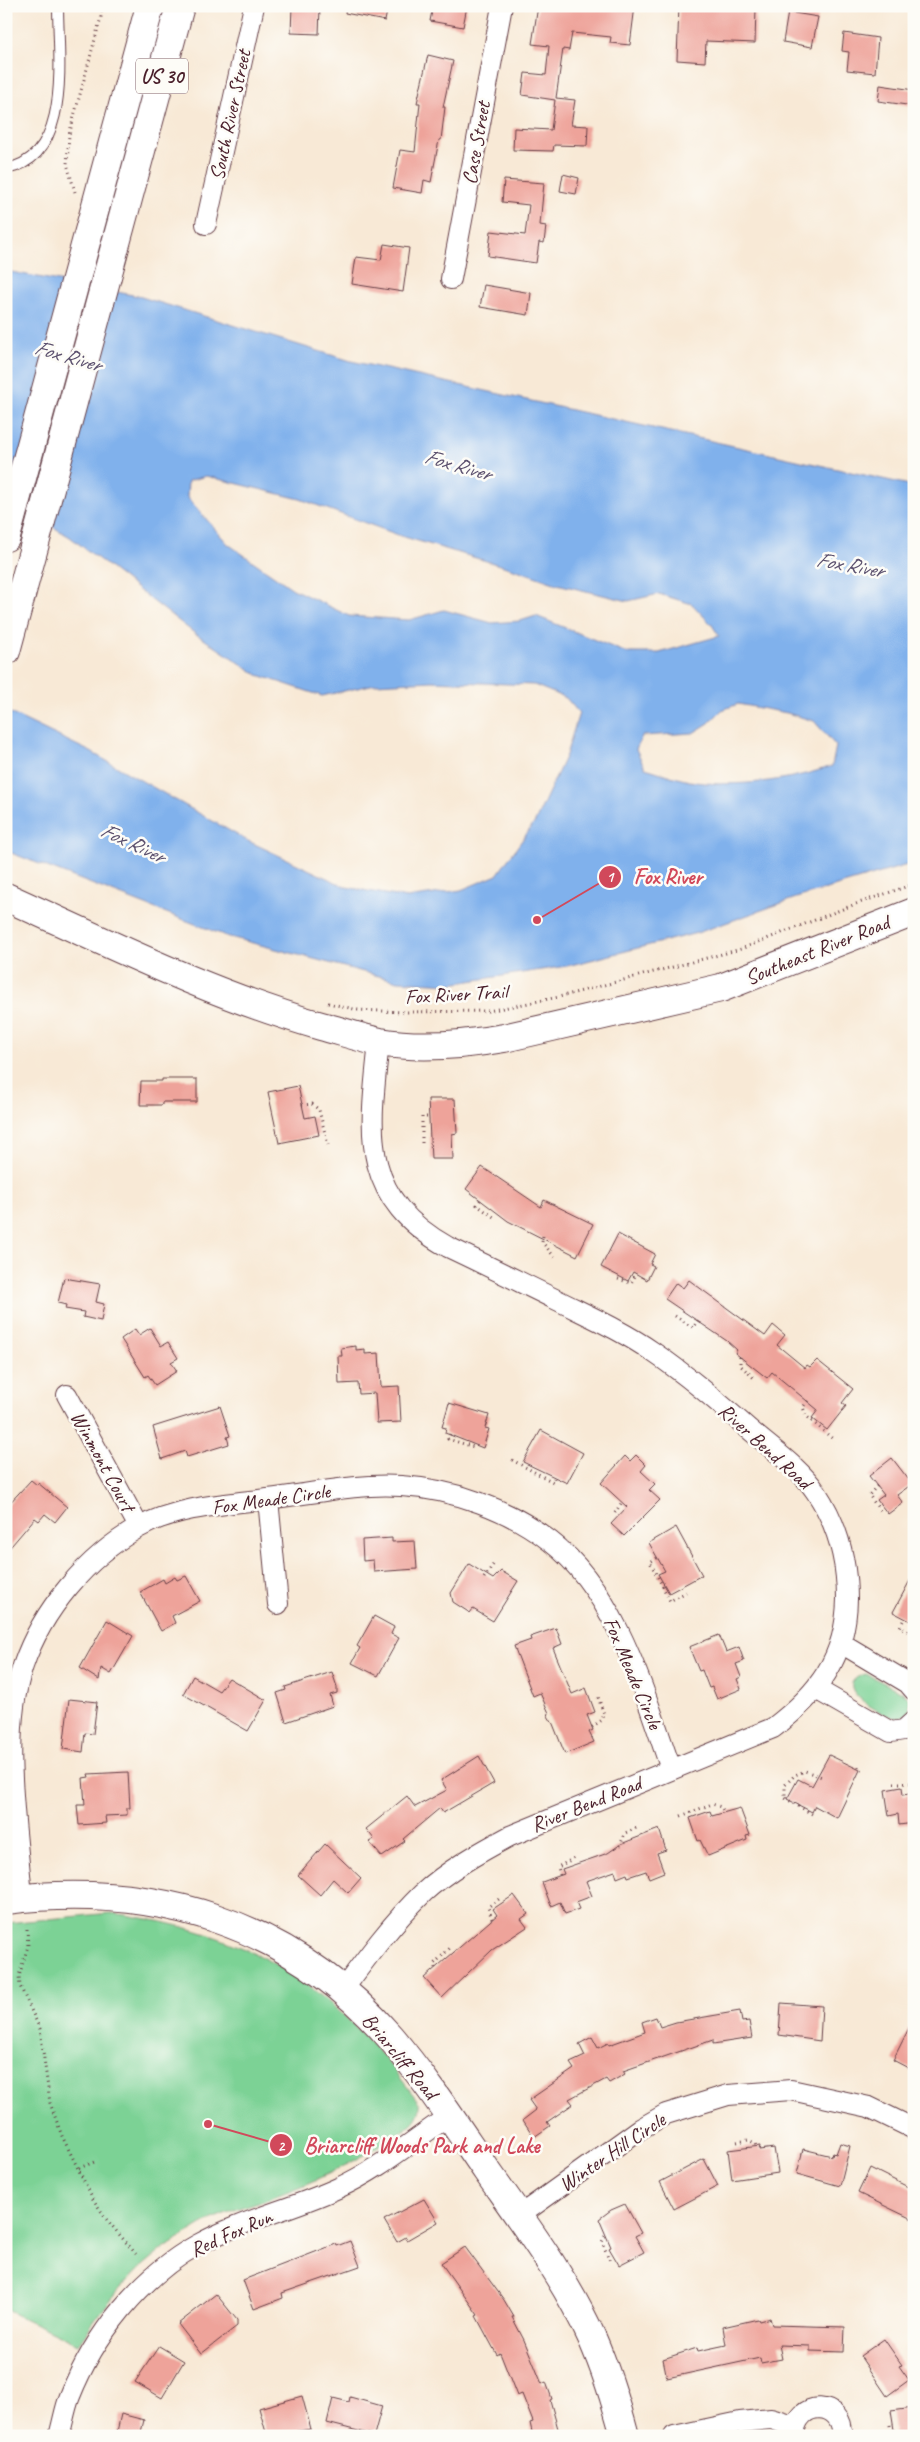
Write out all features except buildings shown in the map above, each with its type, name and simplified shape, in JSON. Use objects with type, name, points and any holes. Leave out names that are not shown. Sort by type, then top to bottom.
[{"type":"street","name":"US 30","points":[[6,537],[150,6]]},
{"type":"street","name":"US 30","points":[[6,651],[144,146],[180,6]]},
{"type":"street","name":"South River Street","points":[[206,224],[254,6]]},
{"type":"street","name":"Case Street","points":[[451,279],[502,6]]},
{"type":"street","name":"Southeast River Road","points":[[6,897],[189,980],[275,1013],[379,1042],[419,1044],[475,1043],[721,988],[914,912]]},
{"type":"street","name":"River Bend Road","points":[[342,1991],[391,1928],[424,1893],[476,1854],[510,1836],[773,1728],[797,1710],[830,1670],[841,1643],[847,1607],[844,1558],[838,1535],[815,1490],[792,1466],[688,1378],[653,1352],[597,1320],[448,1247],[427,1235],[409,1220],[383,1182],[375,1156],[371,1131],[372,1101],[379,1042]]},
{"type":"street","name":"Winmont Court","points":[[67,1395],[139,1527]]},
{"type":"street","name":"Fox Meade Circle","points":[[14,1899],[12,1711],[23,1666],[36,1637],[50,1613],[82,1571],[139,1527],[196,1509],[224,1503],[328,1490],[399,1486],[457,1496],[493,1508],[527,1526],[566,1555],[593,1588],[632,1661],[671,1769]]},
{"type":"street","points":[[268,1499],[278,1604]]},
{"type":"street","points":[[841,1643],[908,1683],[914,1690]]},
{"type":"street","points":[[816,1689],[891,1732],[904,1730],[914,1721]]},
{"type":"street","name":"Briarcliff Road","points":[[14,1899],[68,1895],[120,1897],[172,1906],[223,1920],[273,1942],[316,1968],[389,2037],[449,2116],[558,2274],[591,2337],[613,2392],[625,2436]]},
{"type":"street","name":"Winter Hill Circle","points":[[519,2216],[640,2129],[666,2114],[728,2095],[791,2090],[869,2107],[914,2129]]},
{"type":"street","name":"Red Fox Run","points":[[59,2436],[70,2396],[90,2354],[115,2316],[155,2275],[197,2245],[247,2222],[292,2207],[339,2187],[385,2161],[449,2116]]},
{"type":"street","points":[[674,2436],[740,2422],[771,2418],[794,2431],[799,2417],[806,2411],[815,2408],[825,2408],[834,2413],[840,2420],[842,2436]]},
{"type":"lane","points":[[6,169],[14,168],[36,155],[47,141],[57,110],[58,6]]},
{"type":"path","points":[[77,200],[68,164],[69,135],[104,6]]},
{"type":"path","name":"Fox River Trail","points":[[321,1001],[358,1010],[404,1012],[452,1013],[506,1008],[559,997],[742,949],[854,905],[914,884]]},
{"type":"path","points":[[302,1105],[312,1104],[320,1110],[328,1145]]},
{"type":"path","points":[[422,1143],[422,1117],[427,1117]]},
{"type":"path","points":[[480,1200],[476,1205],[495,1218]]},
{"type":"path","points":[[543,1236],[542,1242],[557,1260]]},
{"type":"path","points":[[618,1279],[631,1283],[636,1274]]},
{"type":"path","points":[[675,1316],[693,1328],[698,1320]]},
{"type":"path","points":[[740,1357],[740,1365],[756,1380]]},
{"type":"path","points":[[808,1401],[804,1406],[806,1416],[834,1440]]},
{"type":"path","points":[[450,1434],[448,1439],[474,1447]]},
{"type":"path","points":[[512,1460],[553,1482],[554,1478]]},
{"type":"path","points":[[877,1486],[869,1495],[881,1512]]},
{"type":"path","points":[[615,1513],[622,1502]]},
{"type":"path","points":[[658,1558],[650,1562],[670,1601],[686,1592]]},
{"type":"path","points":[[484,1578],[495,1562]]},
{"type":"path","points":[[903,1621],[900,1627],[914,1635]]},
{"type":"path","points":[[592,1727],[602,1720],[604,1714],[598,1697]]},
{"type":"path","points":[[858,1767],[862,1770],[860,1771]]},
{"type":"path","points":[[812,1814],[785,1798],[785,1785],[795,1775],[805,1771],[822,1777]]},
{"type":"path","points":[[894,1783],[911,1783],[914,1787]]},
{"type":"path","points":[[681,1816],[712,1804],[721,1807],[724,1812]]},
{"type":"path","points":[[620,1846],[625,1832],[639,1827]]},
{"type":"path","points":[[560,1876],[558,1867],[574,1858]]},
{"type":"path","points":[[492,1919],[488,1907],[499,1899]]},
{"type":"path","points":[[27,1929],[28,1946],[19,1976],[20,1986],[40,2029],[50,2103],[62,2136],[99,2209],[136,2254]]},
{"type":"path","points":[[435,1968],[434,1964],[450,1948]]},
{"type":"path","points":[[737,2142],[748,2140],[755,2143],[756,2146]]},
{"type":"path","points":[[79,2168],[97,2161]]},
{"type":"path","points":[[605,2236],[602,2242],[610,2261]]},
{"type":"path","points":[[890,2425],[891,2436]]},
{"type":"green space","points":[[866,1674],[904,1693],[910,1700],[909,1712],[898,1718],[892,1717],[862,1700],[855,1693],[852,1686],[855,1679]]},
{"type":"green space","points":[[111,1913],[162,1922],[208,1935],[250,1951],[288,1972],[323,1998],[357,2028],[389,2063],[420,2104],[417,2117],[409,2126],[359,2158],[301,2186],[217,2217],[169,2245],[153,2257],[114,2296],[78,2344],[6,2310],[6,1923]]},
{"type":"water","points":[[6,271],[138,296],[351,361],[914,486],[914,863],[796,898],[697,933],[567,966],[450,984],[398,981],[226,936],[6,851],[6,711],[91,752],[246,840],[346,887],[407,898],[461,890],[497,875],[535,822],[566,755],[579,713],[566,698],[534,685],[432,681],[375,684],[322,696],[258,675],[193,632],[70,537],[6,499]],"holes":[[[206,476],[300,499],[401,536],[517,570],[557,584],[628,601],[659,594],[692,604],[712,625],[719,636],[659,653],[627,653],[536,616],[520,621],[492,623],[444,610],[409,620],[349,616],[293,589],[228,544],[187,497],[188,481]],[[738,704],[787,713],[814,721],[836,746],[832,766],[801,775],[737,784],[697,782],[645,768],[636,749],[642,736],[693,733],[709,723],[722,710]]]},
{"type":"place","name":"Fox River","points":[[537,920]]},
{"type":"place","name":"Briarcliff Woods Park and Lake","points":[[208,2124]]}]
